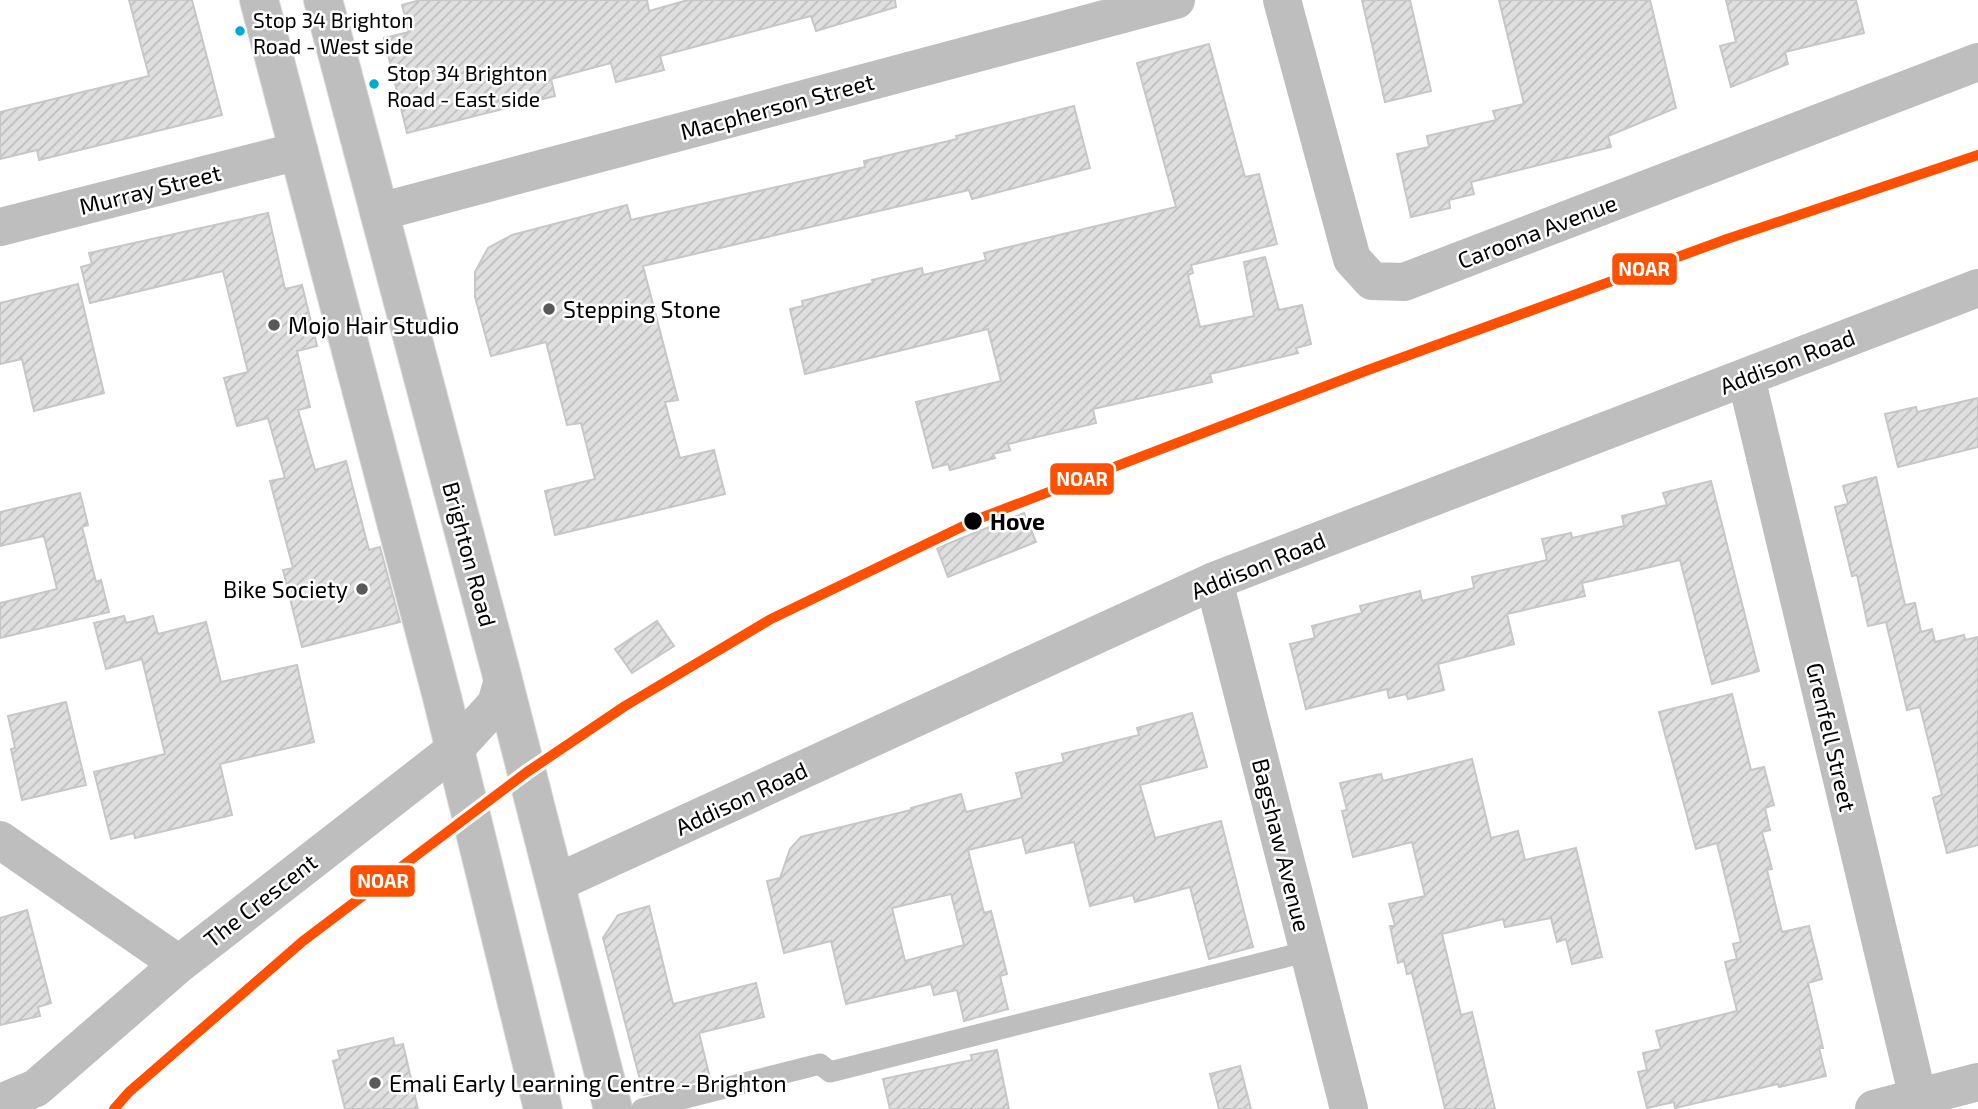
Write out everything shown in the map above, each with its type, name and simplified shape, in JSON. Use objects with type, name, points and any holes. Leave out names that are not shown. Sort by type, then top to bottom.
[{"type":"street","points":[[259,0],[454,750],[543,1109]]},
{"type":"street","name":"Brighton Road","points":[[323,0],[503,680],[613,1109]]},
{"type":"street","name":"Macpherson Street","points":[[379,212],[1175,0]]},
{"type":"street","name":"Caroona Avenue","points":[[1282,0],[1352,259],[1371,281],[1404,282],[1978,62]]},
{"type":"street","name":"Murray Street","points":[[0,227],[299,151]]},
{"type":"street","name":"Addison Road","points":[[556,883],[1214,581],[1978,288]]},
{"type":"street","name":"Grenfell Street","points":[[1746,377],[1917,1098]]},
{"type":"street","name":"Bagshaw Avenue","points":[[1214,581],[1349,1109]]},
{"type":"street","name":"The Crescent","points":[[0,1103],[36,1088],[179,964],[454,750],[496,704],[503,680]]},
{"type":"street","points":[[0,840],[179,964]]},
{"type":"street","points":[[1874,1109],[1978,1082]]},
{"type":"lane","points":[[642,1109],[820,1064],[830,1072],[1309,951]]},
{"type":"building","points":[[129,0],[192,0],[222,115],[39,160],[37,150],[0,159],[0,112],[149,76]]},
{"type":"building","points":[[420,0],[647,0],[649,11],[688,0],[895,0],[896,7],[816,31],[811,16],[660,56],[664,70],[616,82],[611,63],[551,79],[555,96],[407,133],[384,38],[409,32],[402,5]]},
{"type":"building","points":[[1362,0],[1410,0],[1431,91],[1385,102]]},
{"type":"building","points":[[1499,0],[1650,0],[1676,108],[1608,136],[1611,147],[1471,182],[1474,194],[1449,200],[1450,208],[1411,217],[1397,154],[1429,147],[1427,136],[1496,120],[1493,111],[1524,104]]},
{"type":"building","points":[[1726,0],[1856,0],[1864,33],[1785,52],[1788,64],[1731,87],[1720,46],[1736,42]]},
{"type":"building","points":[[1209,44],[1245,177],[1259,174],[1277,244],[1191,265],[1193,273],[1188,275],[1200,327],[1254,316],[1244,262],[1265,257],[1279,310],[1302,305],[1311,344],[1296,348],[1298,353],[1210,374],[1212,382],[1093,409],[1096,423],[1008,444],[1010,450],[993,454],[995,458],[950,470],[948,464],[933,468],[916,402],[1001,381],[988,329],[805,374],[790,309],[803,306],[802,301],[922,268],[923,275],[986,260],[984,253],[1176,207],[1137,63]]},
{"type":"building","points":[[1074,106],[1090,168],[972,199],[969,190],[643,266],[678,400],[665,402],[680,458],[714,450],[725,494],[555,535],[545,491],[595,479],[581,423],[567,425],[546,342],[491,356],[475,297],[475,272],[488,248],[512,235],[627,205],[631,220],[865,167],[864,161],[957,139],[956,136]]},
{"type":"building","points":[[268,213],[285,289],[302,285],[317,346],[297,351],[310,407],[298,410],[315,470],[346,461],[369,550],[380,547],[400,622],[302,647],[283,570],[293,568],[270,481],[285,478],[268,418],[237,426],[224,378],[248,372],[223,271],[90,303],[81,267],[92,264],[89,253]]},
{"type":"building","points":[[78,284],[104,393],[34,411],[22,359],[0,364],[0,303]]},
{"type":"building","points":[[1978,398],[1978,447],[1898,467],[1885,414],[1916,407],[1917,412]]},
{"type":"building","points":[[1876,477],[1905,605],[1915,603],[1921,632],[1932,629],[1935,642],[1964,635],[1965,640],[1978,637],[1978,845],[1947,853],[1933,798],[1942,795],[1920,707],[1907,710],[1886,622],[1868,626],[1857,575],[1852,576],[1835,507],[1848,504],[1843,486]]},
{"type":"building","points":[[1711,481],[1759,671],[1712,684],[1680,560],[1582,583],[1585,596],[1507,614],[1514,644],[1438,664],[1444,690],[1408,699],[1406,694],[1389,698],[1387,689],[1306,709],[1290,644],[1315,638],[1312,626],[1362,613],[1360,606],[1420,591],[1422,601],[1474,588],[1472,577],[1547,560],[1542,539],[1571,533],[1572,538],[1624,526],[1622,516],[1667,505],[1663,493]]},
{"type":"building","points":[[80,493],[88,525],[82,527],[96,582],[101,580],[109,612],[0,638],[0,603],[57,589],[44,536],[0,546],[0,512]]},
{"type":"building","points":[[1024,513],[1036,542],[948,577],[937,548]]},
{"type":"building","points":[[124,616],[126,623],[153,616],[158,634],[206,622],[221,682],[297,665],[314,742],[220,764],[232,815],[135,838],[134,833],[111,839],[94,772],[165,754],[142,659],[106,669],[94,623]]},
{"type":"building","points":[[657,621],[674,646],[632,673],[615,649]]},
{"type":"building","points":[[1732,694],[1751,770],[1764,767],[1774,805],[1765,808],[1770,830],[1762,832],[1772,869],[1767,870],[1782,932],[1809,926],[1822,979],[1808,983],[1823,1048],[1819,1048],[1826,1076],[1779,1087],[1778,1084],[1675,1108],[1674,1102],[1647,1108],[1638,1072],[1647,1070],[1643,1053],[1661,1049],[1656,1031],[1737,1011],[1725,962],[1737,959],[1733,944],[1741,942],[1717,843],[1696,849],[1659,712]]},
{"type":"building","points":[[66,702],[86,785],[22,800],[11,749],[15,748],[8,716]]},
{"type":"building","points":[[1192,713],[1207,767],[1140,785],[1155,838],[1221,821],[1253,947],[1209,959],[1190,887],[1135,902],[1133,895],[1090,906],[1074,842],[1026,853],[1022,837],[968,850],[984,913],[991,911],[1007,974],[1000,976],[1008,1009],[964,1021],[957,990],[934,995],[931,984],[846,1004],[831,941],[784,953],[767,881],[780,878],[790,849],[801,837],[911,810],[961,794],[966,812],[1022,798],[1016,773],[1064,762],[1062,754],[1139,735],[1137,728]],"holes":[[[951,894],[964,945],[905,961],[892,908]]]},
{"type":"building","points":[[1472,759],[1491,838],[1518,831],[1525,860],[1576,848],[1602,957],[1572,964],[1566,939],[1557,942],[1551,918],[1505,927],[1503,919],[1442,934],[1461,1015],[1472,1012],[1495,1109],[1445,1109],[1412,973],[1407,974],[1404,961],[1398,963],[1390,926],[1395,926],[1389,904],[1425,896],[1412,842],[1353,857],[1342,811],[1347,810],[1340,783],[1381,774],[1383,781]]},
{"type":"building","points":[[649,906],[673,1004],[756,983],[764,1017],[699,1033],[710,1078],[644,1095],[603,938],[618,915]]},
{"type":"building","points":[[27,910],[51,1003],[38,1007],[40,1016],[0,1025],[0,918]]},
{"type":"building","name":"Emali Early Learning Centre - Brighton","points":[[393,1038],[395,1046],[403,1044],[418,1109],[345,1109],[333,1061],[340,1059],[338,1051]]},
{"type":"building","points":[[997,1050],[1009,1109],[890,1109],[883,1079],[972,1060],[971,1055]]},
{"type":"building","points":[[1240,1066],[1251,1109],[1219,1109],[1210,1074]]},
{"type":"transit line","name":"NOAR","points":[[114,1109],[129,1092],[303,941],[527,772],[625,706],[771,619],[978,519],[1368,370],[1727,239],[1978,155]]},
{"type":"place","name":"Stop 34 Brighton Road - West side","points":[[240,31]]},
{"type":"place","name":"Stop 34 Brighton Road - East side","points":[[374,84]]},
{"type":"place","name":"Stepping Stone","points":[[549,309]]},
{"type":"place","name":"Mojo Hair Studio","points":[[274,325]]},
{"type":"place","name":"Hove","points":[[973,521]]},
{"type":"place","name":"Bike Society","points":[[362,589]]},
{"type":"place","name":"Emali Early Learning Centre - Brighton","points":[[375,1083]]}]
